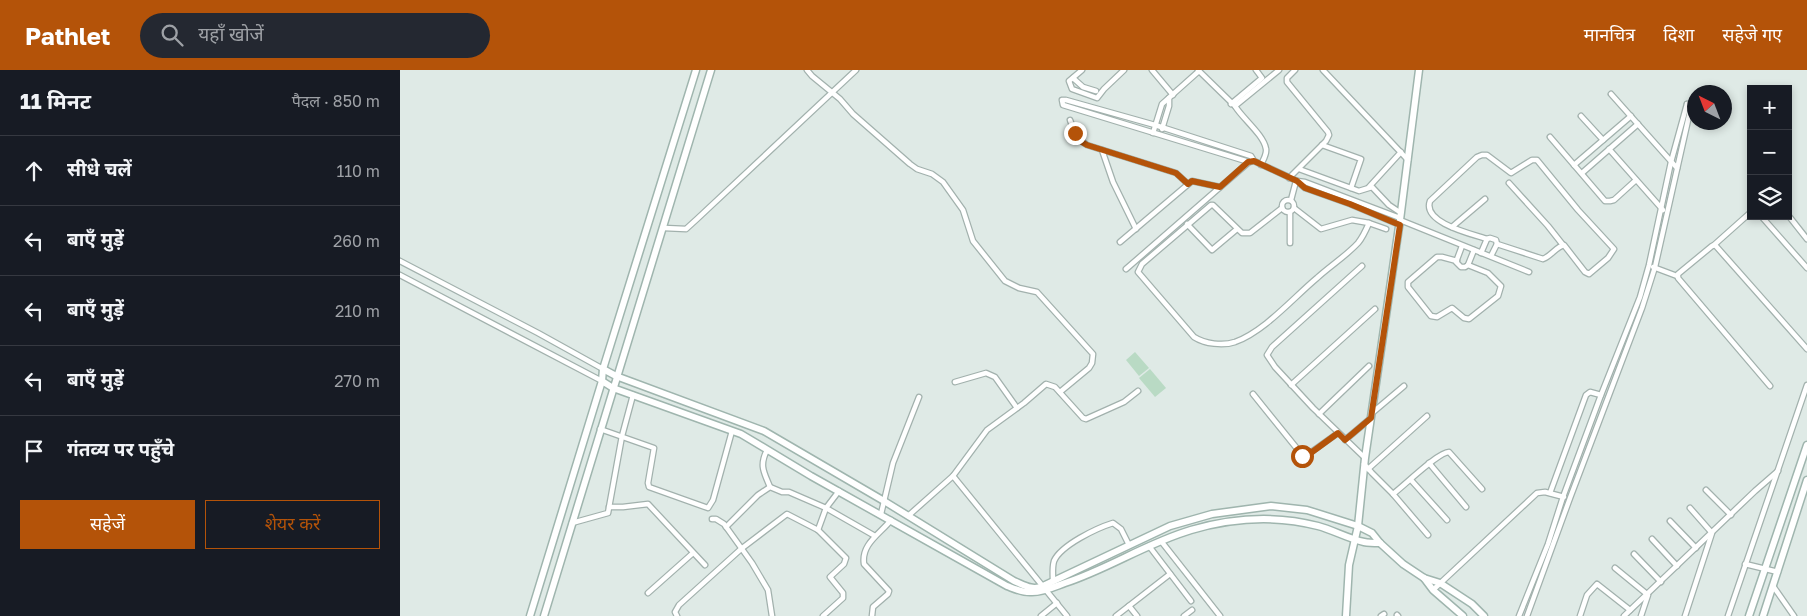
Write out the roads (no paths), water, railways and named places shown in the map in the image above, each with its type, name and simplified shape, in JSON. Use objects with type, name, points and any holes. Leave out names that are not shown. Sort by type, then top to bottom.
[{"type":"street","points":[[530,616],[602,381],[603,368],[696,70]]},
{"type":"street","points":[[544,616],[711,70]]},
{"type":"street","points":[[807,70],[832,92],[852,114],[910,164],[917,169],[932,174],[943,182],[963,210],[973,241],[1005,281],[1018,288],[1037,292],[1093,354],[1092,363],[1089,368],[1060,392]]},
{"type":"street","points":[[664,228],[686,229],[711,208],[856,70]]},
{"type":"street","points":[[1082,70],[1069,81],[1072,88],[1097,98],[1124,70]]},
{"type":"street","points":[[1152,70],[1171,96],[1160,135]]},
{"type":"street","points":[[1233,105],[1262,78],[1256,70]]},
{"type":"street","points":[[1233,105],[1279,70]]},
{"type":"street","points":[[1289,178],[1328,138],[1328,132],[1287,82],[1287,78],[1295,70]]},
{"type":"street","points":[[1323,70],[1408,160]]},
{"type":"street","points":[[1346,616],[1349,565],[1358,526],[1371,416],[1420,70]]},
{"type":"street","points":[[1153,133],[1162,104],[1199,71],[1255,130],[1266,148],[1261,164]]},
{"type":"street","points":[[1073,78],[1083,87],[1096,92]]},
{"type":"street","points":[[1611,94],[1677,168]]},
{"type":"street","points":[[1251,162],[1251,156],[1162,127],[1062,100],[1063,105],[1153,133],[1251,162],[1261,164],[1296,181],[1305,182],[1351,202],[1400,219],[1529,272]]},
{"type":"street","points":[[1519,616],[1548,544],[1563,497],[1630,324],[1650,265],[1671,162],[1685,106],[1689,104],[1691,107],[1655,267],[1642,308],[1570,498],[1528,616]]},
{"type":"street","points":[[1581,116],[1603,140]]},
{"type":"street","points":[[1574,165],[1631,116]]},
{"type":"street","points":[[1070,120],[1075,133],[1082,142],[1176,173],[1188,184]]},
{"type":"street","points":[[1582,173],[1638,124]]},
{"type":"street","points":[[1550,137],[1608,202],[1614,200],[1636,180]]},
{"type":"street","points":[[1322,145],[1361,159],[1351,188]]},
{"type":"street","points":[[1609,149],[1666,214]]},
{"type":"street","points":[[1102,150],[1114,182],[1136,229]]},
{"type":"street","points":[[1299,169],[1361,191],[1369,187],[1401,152]]},
{"type":"street","points":[[1509,183],[1548,226],[1585,272],[1589,274],[1608,258],[1614,248],[1578,210],[1536,159],[1511,173],[1486,155],[1479,155],[1429,203],[1429,209],[1436,218],[1452,227],[1487,239],[1494,239],[1497,244],[1543,259],[1563,245]]},
{"type":"street","points":[[1126,269],[1251,162]]},
{"type":"street","points":[[1120,242],[1192,181],[1220,187]]},
{"type":"street","points":[[1296,181],[1291,200],[1294,208],[1321,229],[1352,220],[1386,229]]},
{"type":"street","points":[[1369,187],[1373,188],[1400,219]]},
{"type":"street","points":[[1290,212],[1286,212],[1282,208],[1282,202],[1288,199],[1291,200]]},
{"type":"street","points":[[1452,227],[1484,199]]},
{"type":"street","points":[[1282,208],[1250,233],[1242,233],[1213,205],[1207,207],[1142,264],[1138,272],[1194,337],[1207,343],[1224,344],[1235,342],[1251,333],[1279,312],[1352,248],[1361,239],[1369,223]]},
{"type":"street","points":[[1290,243],[1290,212],[1294,208]]},
{"type":"street","points":[[1677,276],[1747,216]]},
{"type":"street","points":[[1765,220],[1807,268]]},
{"type":"street","points":[[1792,220],[1807,239]]},
{"type":"street","points":[[1187,224],[1212,250],[1237,229]]},
{"type":"street","points":[[1481,253],[1487,239]]},
{"type":"street","points":[[1491,256],[1497,244]]},
{"type":"street","points":[[1714,245],[1806,346]]},
{"type":"street","points":[[1457,261],[1462,246]]},
{"type":"street","points":[[1468,265],[1488,273],[1499,283],[1501,290],[1498,296],[1469,319],[1464,318],[1452,308],[1434,317],[1429,314],[1408,287],[1408,282],[1437,257],[1442,256],[1457,261],[1457,264],[1465,268],[1474,250]]},
{"type":"street","points":[[400,261],[538,332],[616,376],[764,431],[1029,588],[1045,588],[1053,581],[1170,526],[1212,514],[1271,506],[1307,510],[1358,526],[1372,533],[1403,564],[1424,578],[1440,583],[1472,604],[1484,616]]},
{"type":"street","points":[[1650,265],[1677,276],[1770,386]]},
{"type":"street","points":[[1362,266],[1268,352],[1268,360],[1345,440],[1428,535]]},
{"type":"street","points":[[400,275],[613,388],[741,434],[1007,586],[1021,591],[1030,592],[1086,576],[1161,541],[1189,530],[1212,525],[1261,519],[1278,519],[1297,521],[1365,542],[1380,542]]},
{"type":"street","points":[[1291,385],[1375,309]]},
{"type":"street","points":[[1319,414],[1369,366]]},
{"type":"street","points":[[955,382],[986,373],[995,377],[1018,408]]},
{"type":"street","points":[[908,516],[953,476],[987,430],[1018,408],[1046,384],[1055,387],[1086,419],[1124,402],[1138,392]]},
{"type":"street","points":[[1728,616],[1807,384]]},
{"type":"street","points":[[1345,440],[1404,386]]},
{"type":"street","points":[[1550,493],[1586,394],[1590,392],[1609,393]]},
{"type":"street","points":[[1253,394],[1302,456],[1308,455],[1338,433]]},
{"type":"street","points":[[572,523],[608,513],[622,436],[633,395]]},
{"type":"street","points":[[881,514],[893,463],[919,397]]},
{"type":"street","points":[[1366,463],[1426,416]]},
{"type":"street","points":[[600,429],[654,448],[648,483],[649,487],[708,508],[713,500],[732,431]]},
{"type":"street","points":[[1749,616],[1807,446]]},
{"type":"street","points":[[767,450],[763,458],[762,467],[770,487],[782,492],[789,492],[826,508],[875,536]]},
{"type":"street","points":[[1393,494],[1442,453],[1449,452],[1482,489]]},
{"type":"street","points":[[1429,463],[1466,507]]},
{"type":"street","points":[[1624,616],[1648,595],[1758,487],[1778,472]]},
{"type":"street","points":[[953,476],[1067,616]]},
{"type":"street","points":[[1411,480],[1446,520]]},
{"type":"street","points":[[1762,616],[1807,480]]},
{"type":"street","points":[[726,527],[758,495],[770,487]]},
{"type":"street","points":[[1706,490],[1731,515]]},
{"type":"street","points":[[818,530],[826,508],[839,491]]},
{"type":"street","points":[[1433,590],[1537,493],[1550,493],[1570,498]]},
{"type":"street","points":[[609,507],[648,504],[704,565]]},
{"type":"street","points":[[1690,508],[1712,533]]},
{"type":"street","points":[[677,616],[674,612],[679,605],[741,549],[787,514],[818,530],[847,560],[830,577],[843,593],[843,598],[823,616]]},
{"type":"street","points":[[712,519],[720,521],[726,527],[752,563],[768,590],[772,616]]},
{"type":"street","points":[[872,616],[873,607],[889,591],[863,562],[866,547],[891,520]]},
{"type":"street","points":[[1670,521],[1696,548]]},
{"type":"street","points":[[1053,581],[1052,567],[1058,555],[1088,534],[1113,523],[1121,529],[1129,545]]},
{"type":"street","points":[[1685,616],[1712,533]]},
{"type":"street","points":[[1652,538],[1677,566]]},
{"type":"street","points":[[1161,541],[1220,616]]},
{"type":"street","points":[[1149,546],[1191,601]]},
{"type":"street","points":[[648,593],[693,553]]},
{"type":"street","points":[[1634,554],[1661,582]]},
{"type":"street","points":[[1745,564],[1778,572]]},
{"type":"street","points":[[1615,568],[1648,595]]},
{"type":"street","points":[[1116,616],[1170,574]]},
{"type":"street","points":[[1424,578],[1433,590],[1463,616]]},
{"type":"street","points":[[1580,616],[1586,595],[1597,584],[1630,610]]},
{"type":"street","points":[[1773,586],[1794,616]]},
{"type":"street","points":[[1641,616],[1648,595]]},
{"type":"street","points":[[1041,616],[1057,603]]},
{"type":"street","points":[[1130,606],[1137,616]]},
{"type":"street","points":[[1184,616],[1192,610]]}]
